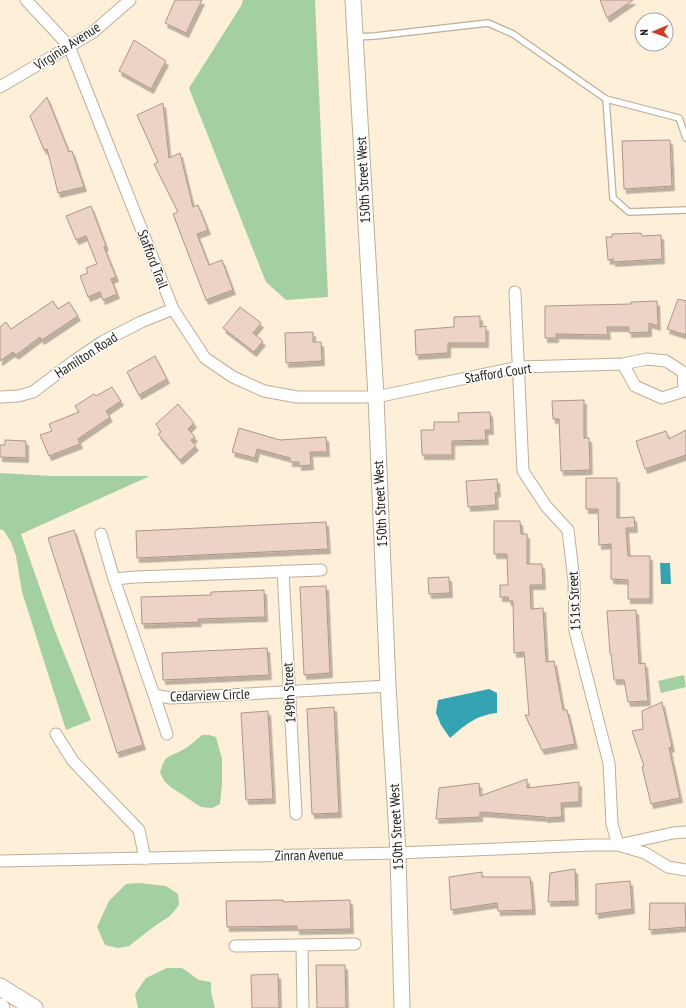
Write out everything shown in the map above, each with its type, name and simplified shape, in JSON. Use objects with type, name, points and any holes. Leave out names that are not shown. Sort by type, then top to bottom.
[{"type":"main road","points":[[0,987],[34,1008]]},
{"type":"street","name":"Stafford Trail","points":[[26,0],[69,46],[173,310],[205,358],[233,377],[264,391],[297,397],[376,397]]},
{"type":"street","name":"Virginia Avenue","points":[[0,87],[92,33],[130,0]]},
{"type":"street","name":"150th Street West","points":[[353,0],[376,397],[388,686],[398,853],[402,1008]]},
{"type":"street","name":"151st Street","points":[[515,292],[523,471],[546,506],[568,530],[574,581],[575,631],[609,763],[612,824],[618,845]]},
{"type":"street","name":"Hamilton Road","points":[[0,397],[18,396],[33,392],[102,342],[141,322],[173,310]]},
{"type":"street","name":"Stafford Court","points":[[376,397],[519,367],[623,364],[647,359],[666,361],[683,372],[684,391],[662,398],[635,386],[623,364]]},
{"type":"street","name":"Cedarview Circle","points":[[101,534],[114,579],[154,696],[171,698],[388,686]]},
{"type":"street","points":[[114,579],[321,570]]},
{"type":"street","name":"149th Street","points":[[284,571],[296,814]]},
{"type":"street","points":[[154,696],[167,734]]},
{"type":"street","points":[[56,734],[73,761],[139,830],[145,859]]},
{"type":"street","name":"Zinran Avenue","points":[[0,861],[398,853],[618,845],[673,833],[686,832]]},
{"type":"street","name":"Zinran Avenue","points":[[618,845],[645,853],[668,867],[686,870]]},
{"type":"street","points":[[235,946],[355,944]]},
{"type":"street","points":[[302,945],[303,1008]]},
{"type":"lane","points":[[355,37],[488,23],[513,34],[606,99],[679,118],[686,138]]},
{"type":"lane","points":[[606,99],[613,198],[629,212],[686,210]]},
{"type":"green space","points":[[243,0],[315,0],[328,297],[286,300],[266,282],[189,88],[241,6]]},
{"type":"green space","points":[[0,473],[52,476],[150,476],[21,534],[55,631],[91,720],[66,730],[22,592],[16,556],[11,542],[4,531],[0,529]]},
{"type":"green space","points":[[684,675],[686,687],[661,693],[658,681]]},
{"type":"green space","points":[[202,735],[216,737],[222,759],[220,804],[212,808],[201,807],[172,788],[165,782],[160,773],[164,762],[168,757],[186,748]]},
{"type":"green space","points":[[139,883],[166,886],[178,894],[179,905],[170,916],[129,946],[118,948],[105,945],[97,927],[109,901],[126,884]]},
{"type":"green space","points":[[167,968],[182,968],[199,980],[211,982],[211,992],[215,1008],[138,1008],[135,994],[146,978]]},
{"type":"water","points":[[660,563],[670,563],[671,584],[661,584]]},
{"type":"water","points":[[489,689],[497,693],[497,713],[482,716],[466,725],[450,738],[441,725],[436,713],[438,700]]},
{"type":"building","points":[[175,0],[202,0],[186,33],[165,23]]},
{"type":"building","points":[[600,0],[633,0],[607,18]]},
{"type":"building","points":[[134,40],[166,61],[151,89],[119,71]]},
{"type":"building","points":[[47,97],[69,152],[72,151],[84,187],[58,193],[47,149],[44,150],[30,116]]},
{"type":"building","points":[[163,103],[169,158],[180,153],[193,207],[198,205],[208,230],[197,234],[209,265],[222,260],[233,290],[206,300],[173,214],[178,212],[154,164],[158,162],[137,115]]},
{"type":"building","points":[[670,140],[672,186],[624,189],[622,141]]},
{"type":"building","points":[[91,206],[106,246],[104,247],[116,277],[111,279],[117,294],[103,300],[100,292],[88,297],[80,276],[88,273],[86,268],[97,264],[86,236],[76,240],[66,216]]},
{"type":"building","points":[[641,233],[642,236],[661,235],[662,259],[613,262],[613,259],[608,260],[606,237],[612,237],[612,234]]},
{"type":"building","points":[[678,299],[686,301],[686,335],[667,329]]},
{"type":"building","points":[[53,301],[58,309],[69,302],[78,316],[42,340],[40,337],[16,355],[13,352],[0,361],[0,327],[6,322],[11,329]]},
{"type":"building","points":[[657,301],[658,326],[649,323],[649,332],[629,333],[629,327],[607,327],[608,335],[556,334],[556,338],[545,338],[545,306],[631,304],[631,302]]},
{"type":"building","points":[[240,307],[261,323],[253,333],[263,341],[254,352],[223,328]]},
{"type":"building","points":[[480,316],[480,327],[486,326],[486,343],[448,343],[448,353],[416,355],[415,330],[454,327],[454,317]]},
{"type":"building","points":[[313,332],[313,342],[321,342],[322,361],[286,363],[285,333]]},
{"type":"building","points":[[155,356],[167,379],[139,395],[127,372]]},
{"type":"building","points":[[112,387],[121,401],[106,411],[110,417],[78,439],[80,444],[49,456],[40,435],[52,431],[49,424],[79,412],[75,406],[94,394],[96,396]]},
{"type":"building","points":[[584,400],[584,438],[589,438],[590,470],[561,471],[559,419],[553,419],[552,401]]},
{"type":"building","points":[[178,404],[194,423],[188,429],[195,437],[191,440],[196,446],[180,460],[158,434],[161,432],[156,424]]},
{"type":"building","points":[[490,412],[491,430],[485,430],[486,440],[452,441],[452,455],[422,455],[421,430],[434,430],[434,422],[459,422],[458,413]]},
{"type":"building","points":[[239,428],[280,440],[326,437],[327,452],[310,452],[311,465],[299,466],[299,462],[290,462],[290,458],[257,449],[255,458],[232,452]]},
{"type":"building","points":[[686,430],[686,455],[645,469],[636,441],[666,431],[669,439]]},
{"type":"building","points":[[5,440],[26,441],[26,458],[0,457],[0,445],[5,445]]},
{"type":"building","points":[[586,478],[617,478],[617,518],[634,517],[635,528],[626,528],[628,556],[650,556],[650,599],[628,599],[628,580],[611,579],[611,544],[599,545],[598,509],[586,509]]},
{"type":"building","points":[[497,479],[498,492],[495,493],[496,505],[468,507],[466,481]]},
{"type":"building","points":[[494,521],[520,521],[521,534],[527,534],[527,564],[542,564],[543,585],[530,585],[531,609],[543,608],[546,662],[554,661],[563,710],[567,710],[575,744],[542,750],[525,715],[529,715],[524,652],[514,653],[513,601],[509,601],[508,597],[500,597],[500,585],[508,585],[507,554],[494,554]]},
{"type":"building","points":[[326,522],[328,549],[137,558],[136,531]]},
{"type":"building","points":[[74,530],[143,745],[117,753],[48,538]]},
{"type":"building","points":[[449,577],[450,593],[429,594],[428,578]]},
{"type":"building","points":[[326,586],[330,673],[304,675],[300,587]]},
{"type":"building","points":[[264,590],[265,617],[198,619],[199,622],[142,624],[141,597],[211,595],[211,592]]},
{"type":"building","points":[[636,610],[639,664],[645,663],[648,701],[628,702],[624,680],[614,680],[610,654],[607,611]]},
{"type":"building","points":[[267,648],[269,675],[163,680],[162,653]]},
{"type":"building","points":[[662,702],[672,747],[669,748],[680,798],[651,804],[642,767],[644,766],[632,731],[643,729],[642,711]]},
{"type":"building","points":[[334,707],[339,813],[312,814],[307,709]]},
{"type":"building","points":[[268,711],[273,799],[246,800],[241,713]]},
{"type":"building","points":[[527,779],[527,788],[579,782],[579,802],[561,803],[562,817],[545,818],[480,812],[480,817],[436,819],[439,788],[479,783],[480,796]]},
{"type":"building","points":[[575,869],[576,901],[548,902],[550,873]]},
{"type":"building","points":[[482,872],[482,877],[530,877],[533,910],[498,911],[497,903],[451,910],[449,877]]},
{"type":"building","points":[[630,881],[632,909],[596,914],[596,884]]},
{"type":"building","points":[[283,900],[283,902],[350,900],[351,929],[297,930],[297,926],[227,927],[226,901]]},
{"type":"building","points":[[650,903],[685,903],[686,927],[649,930]]},
{"type":"building","points":[[316,965],[345,965],[346,1008],[317,1008]]},
{"type":"building","points":[[278,974],[279,1008],[252,1008],[251,975]]}]
